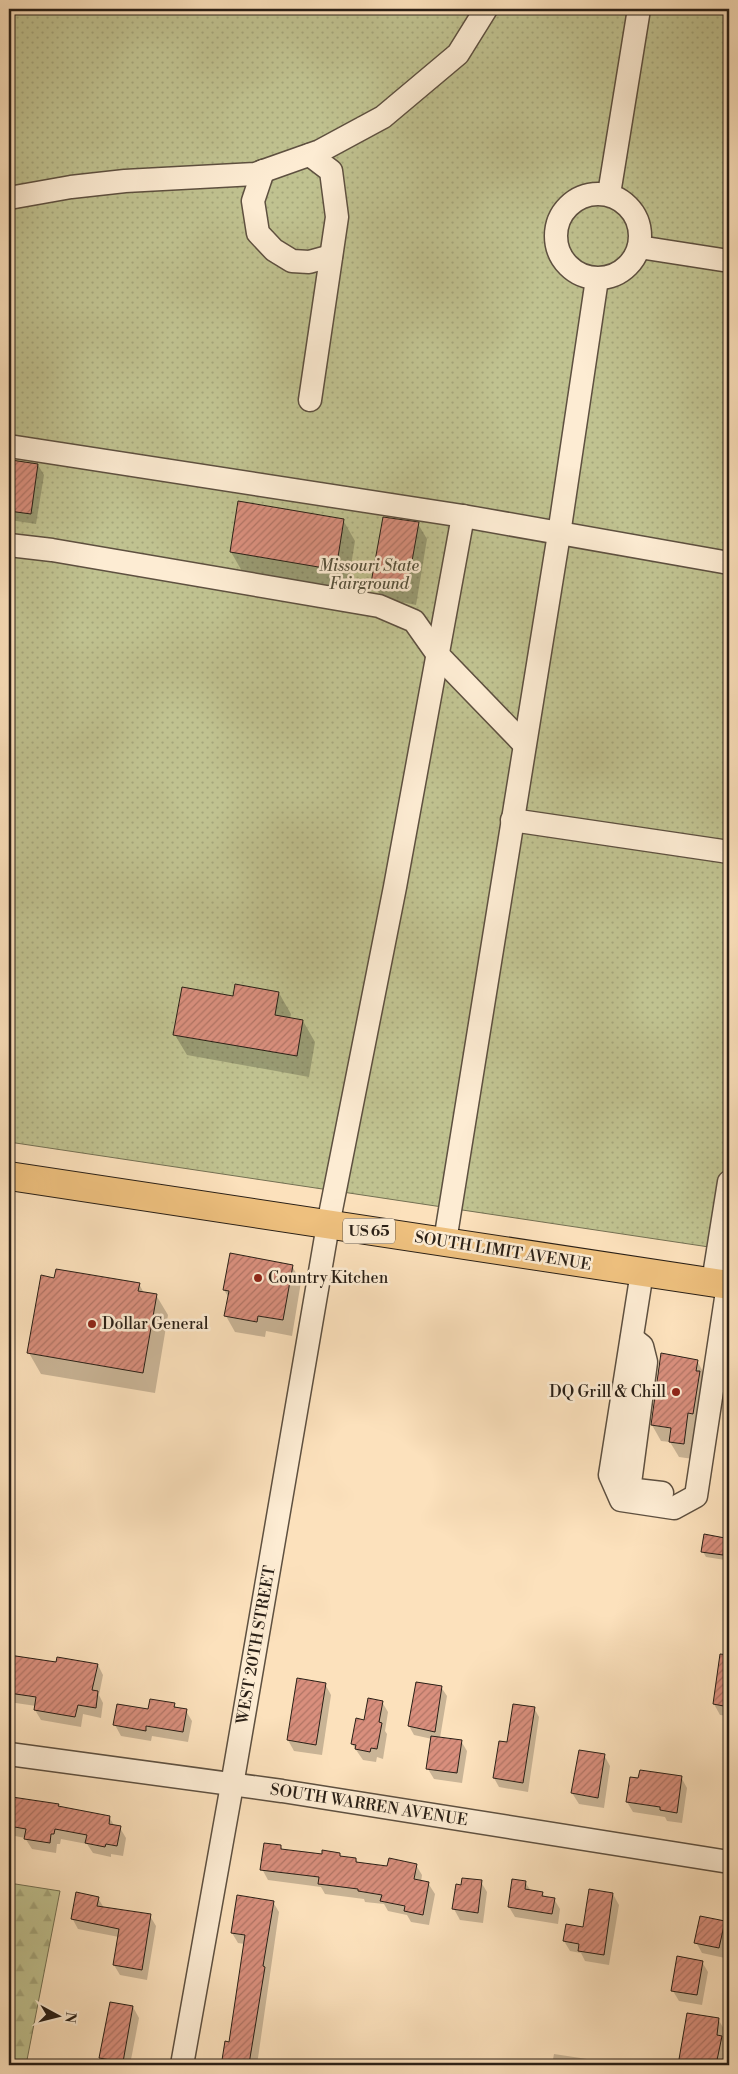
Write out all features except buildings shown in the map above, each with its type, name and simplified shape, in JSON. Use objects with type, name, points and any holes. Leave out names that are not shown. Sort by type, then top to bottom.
[{"type":"highway","name":"SOUTH LIMIT AVENUE","points":[[9,1176],[722,1284]]},
{"type":"street","points":[[9,198],[71,187],[124,181],[254,174],[310,155],[339,143],[383,117],[458,54],[486,9]]},
{"type":"street","points":[[609,194],[639,9]]},
{"type":"street","points":[[310,155],[331,171],[337,217],[310,400]]},
{"type":"street","points":[[263,171],[253,201],[258,233],[274,250],[292,261],[309,262],[332,256]]},
{"type":"street","points":[[592,194],[609,194],[630,207],[637,219],[640,233],[639,247],[633,260],[624,270],[611,277],[597,279],[584,276],[571,269],[562,259],[556,246],[559,218],[567,206],[578,198],[592,194]]},
{"type":"street","points":[[639,247],[729,262]]},
{"type":"street","points":[[445,1242],[559,534],[597,279]]},
{"type":"street","points":[[9,446],[463,516],[729,563]]},
{"type":"street","name":"WEST 20TH STREET","points":[[182,2065],[328,1225],[393,897],[463,516]]},
{"type":"street","points":[[9,545],[52,550],[379,606],[414,621],[438,655],[524,744]]},
{"type":"street","points":[[512,820],[729,852]]},
{"type":"street","points":[[642,1272],[632,1338],[642,1346],[646,1362],[630,1483],[636,1490],[667,1494],[679,1490],[690,1476],[722,1284],[729,1182]]},
{"type":"street","name":"SOUTH WARREN AVENUE","points":[[9,1754],[232,1785],[729,1862]]},
{"type":"green space","name":"Missouri State Fairground","points":[[9,9],[729,9],[729,1250],[9,1142]]},
{"type":"green space","points":[[9,1883],[60,1891],[26,2065],[9,2065]]},
{"type":"place","name":"Country Kitchen","points":[[258,1278]]},
{"type":"place","name":"Dollar General","points":[[92,1324]]},
{"type":"place","name":"DQ Grill & Chill","points":[[676,1392]]}]
